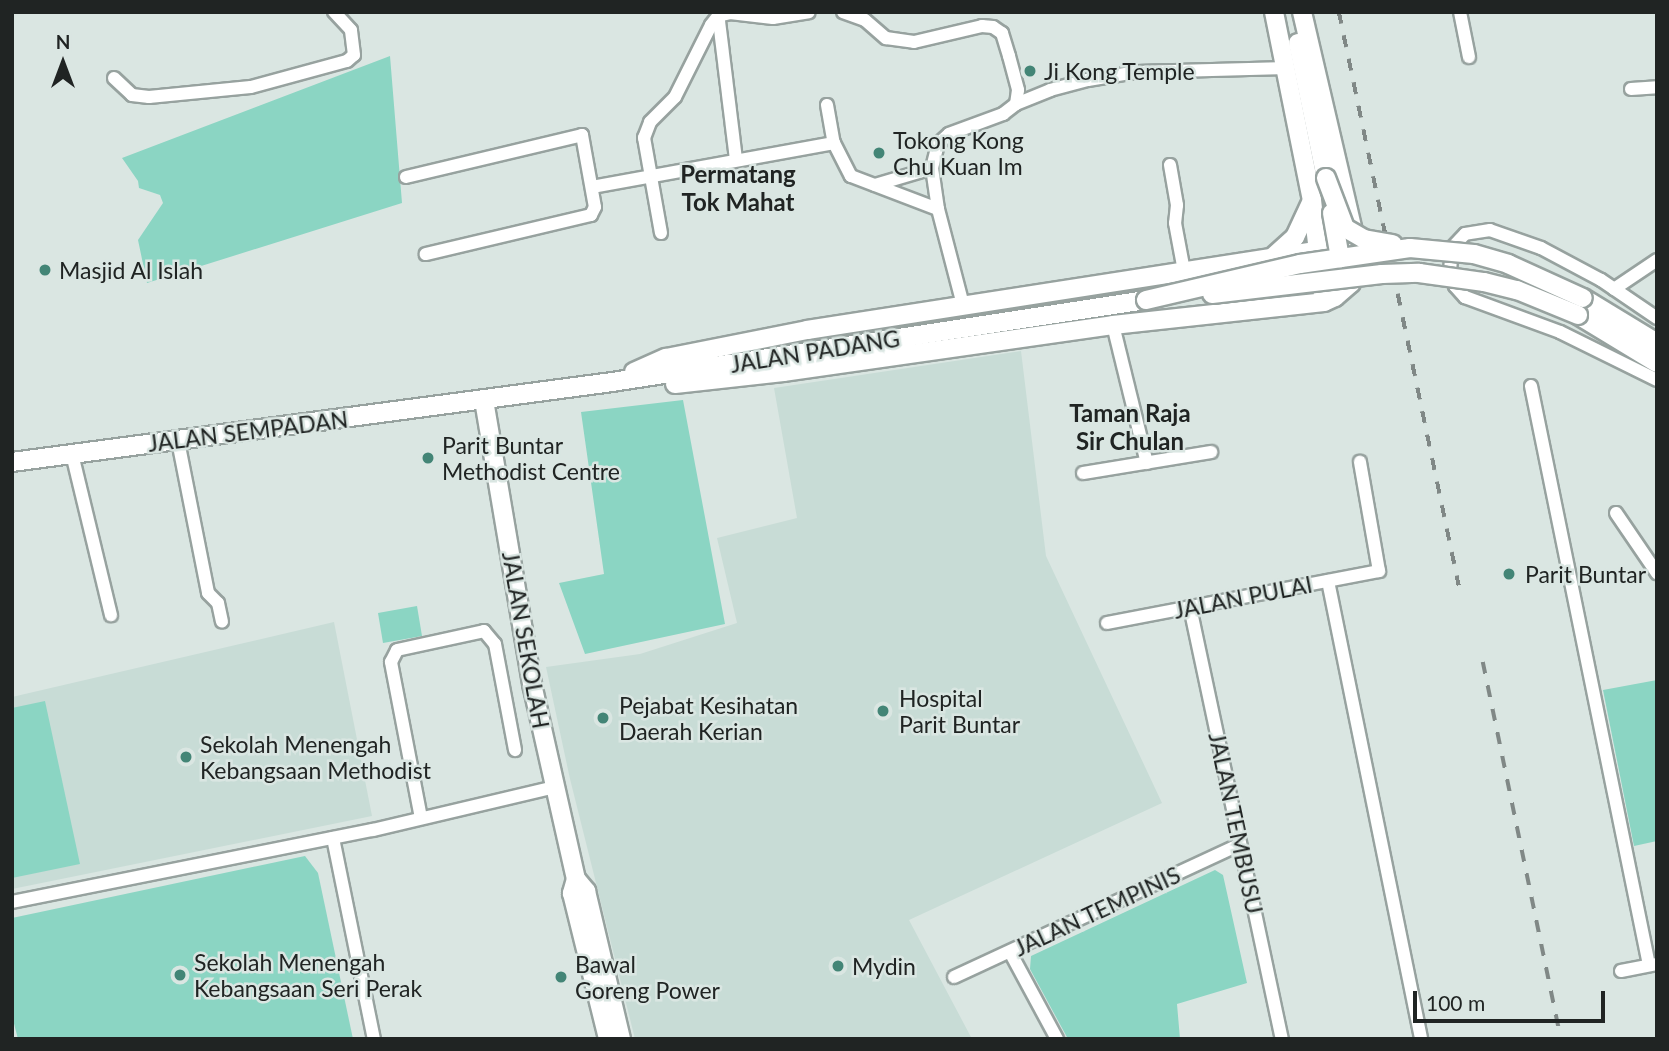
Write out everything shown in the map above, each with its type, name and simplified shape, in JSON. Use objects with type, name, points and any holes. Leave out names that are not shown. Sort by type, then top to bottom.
[{"type":"street","points":[[114,78],[132,95],[149,97],[251,87],[347,61],[354,55],[352,30],[334,12]]},
{"type":"street","points":[[718,14],[774,18],[809,12]]},
{"type":"street","points":[[843,12],[865,20],[886,38],[914,42],[982,26],[993,27],[1002,33],[1009,56],[1018,90],[1016,104]]},
{"type":"street","points":[[1275,12],[1312,200],[1320,250],[1324,302]]},
{"type":"street","points":[[1292,12],[1326,178],[1343,278]]},
{"type":"street","points":[[612,382],[660,385],[769,373],[1113,325],[1324,302],[1351,283],[1358,260],[1303,12]]},
{"type":"street","points":[[1460,12],[1469,57]]},
{"type":"street","points":[[718,14],[736,160]]},
{"type":"street","points":[[661,233],[644,138],[650,122],[675,97],[718,14]]},
{"type":"street","points":[[963,305],[937,209],[932,168],[938,144],[949,134],[1003,114],[1016,104],[1050,90],[1088,80],[1137,72],[1287,68]]},
{"type":"street","points":[[1631,89],[1657,87]]},
{"type":"street","points":[[827,105],[834,143],[851,176],[937,209]]},
{"type":"street","points":[[406,177],[582,135],[595,207],[591,215],[426,254]]},
{"type":"street","points":[[592,187],[834,143]]},
{"type":"street","points":[[1170,164],[1177,205],[1175,223],[1184,271]]},
{"type":"street","points":[[875,185],[932,168]]},
{"type":"street","points":[[1326,178],[1345,228],[1364,239],[1410,248]]},
{"type":"street","points":[[1312,200],[1345,193]]},
{"type":"street","points":[[1274,256],[1295,237],[1304,223],[1312,200]]},
{"type":"street","points":[[1657,318],[1614,289],[1541,248],[1490,230],[1477,230],[1457,239],[1449,257],[1455,286],[1465,297],[1560,332],[1657,380]]},
{"type":"street","points":[[612,382],[666,358],[963,305],[1356,244]]},
{"type":"street","name":"JALAN PADANG","points":[[1146,300],[1340,258],[1410,248],[1474,254],[1508,264],[1583,298],[1657,343]]},
{"type":"street","points":[[1614,289],[1657,260]]},
{"type":"street","name":"JALAN PADANG","points":[[484,400],[1146,300],[1278,288],[1343,278],[1419,273],[1484,282],[1517,290],[1578,315],[1657,363]]},
{"type":"street","points":[[1113,325],[1147,463]]},
{"type":"street","points":[[1531,386],[1562,551],[1653,964],[1621,971]]},
{"type":"street","name":"JALAN SEMPADAN","points":[[12,462],[484,400]]},
{"type":"street","name":"JALAN SEKOLAH","points":[[484,400],[531,684],[576,879],[586,891],[621,1039]]},
{"type":"street","points":[[1526,407],[1538,423]]},
{"type":"street","points":[[178,441],[208,593],[218,603],[222,621]]},
{"type":"street","points":[[1083,473],[1211,452]]},
{"type":"street","points":[[72,454],[111,615]]},
{"type":"street","name":"JALAN PULAI","points":[[1107,623],[1379,571],[1360,462]]},
{"type":"street","points":[[1616,513],[1657,573]]},
{"type":"street","points":[[1328,581],[1421,1039]]},
{"type":"street","name":"JALAN TEMBUSU","points":[[1191,607],[1282,1039]]},
{"type":"street","points":[[421,818],[391,662],[397,650],[484,631],[495,644],[515,750]]},
{"type":"street","points":[[12,902],[333,838],[555,787]]},
{"type":"street","points":[[333,838],[374,1039]]},
{"type":"street","name":"JALAN TEMPINIS","points":[[954,977],[1240,844]]},
{"type":"street","name":"JALAN SEKOLAH","points":[[576,879],[572,893],[608,1039]]},
{"type":"street","points":[[1010,952],[1056,1039]]},
{"type":"shaded area","name":"Hospital Parit Buntar","points":[[1021,351],[1046,556],[1162,803],[909,920],[972,1039],[635,1039],[570,779],[546,667],[640,654],[737,623],[717,538],[797,518],[774,388]]},
{"type":"shaded area","name":"Sekolah Menengah Kebangsaan Methodist","points":[[334,622],[372,816],[12,889],[12,697]]},
{"type":"green space","points":[[390,56],[402,203],[147,283],[138,240],[163,203],[160,195],[139,188],[138,181],[122,158]]},
{"type":"green space","points":[[683,400],[725,624],[585,654],[559,583],[604,574],[581,412]]},
{"type":"green space","points":[[417,606],[422,636],[383,643],[378,613]]},
{"type":"green space","points":[[1657,680],[1657,841],[1634,846],[1603,690]]},
{"type":"green space","points":[[45,701],[80,864],[12,878],[12,708]]},
{"type":"green space","name":"Sekolah Menengah Kebangsaan Seri Perak","points":[[305,856],[318,873],[353,1039],[18,1039],[12,1016],[12,918]]},
{"type":"green space","points":[[1215,870],[1223,875],[1247,983],[1177,1004],[1180,1039],[1068,1039],[1030,969],[1031,956]]},
{"type":"railway","points":[[1339,12],[1459,586]]},
{"type":"railway","points":[[1483,662],[1561,1039]]},
{"type":"place","name":"Ji Kong Temple","points":[[1030,71]]},
{"type":"place","name":"Tokong Kong Chu Kuan Im","points":[[879,153]]},
{"type":"place","name":"Masjid Al Islah","points":[[45,270]]},
{"type":"place","name":"Parit Buntar Methodist Centre","points":[[428,458]]},
{"type":"place","name":"Parit Buntar","points":[[1509,574]]},
{"type":"place","name":"Hospital Parit Buntar","points":[[883,711]]},
{"type":"place","name":"Pejabat Kesihatan Daerah Kerian","points":[[603,718]]},
{"type":"place","name":"Sekolah Menengah Kebangsaan Methodist","points":[[186,757]]},
{"type":"place","name":"Mydin","points":[[838,966]]},
{"type":"place","name":"Sekolah Menengah Kebangsaan Seri Perak","points":[[180,975]]},
{"type":"place","name":"Bawal Goreng Power","points":[[561,977]]},
{"type":"district","name":"Permatang Tok Mahat","points":[[738,188]]},
{"type":"district","name":"Taman Raja Sir Chulan","points":[[1130,427]]}]
